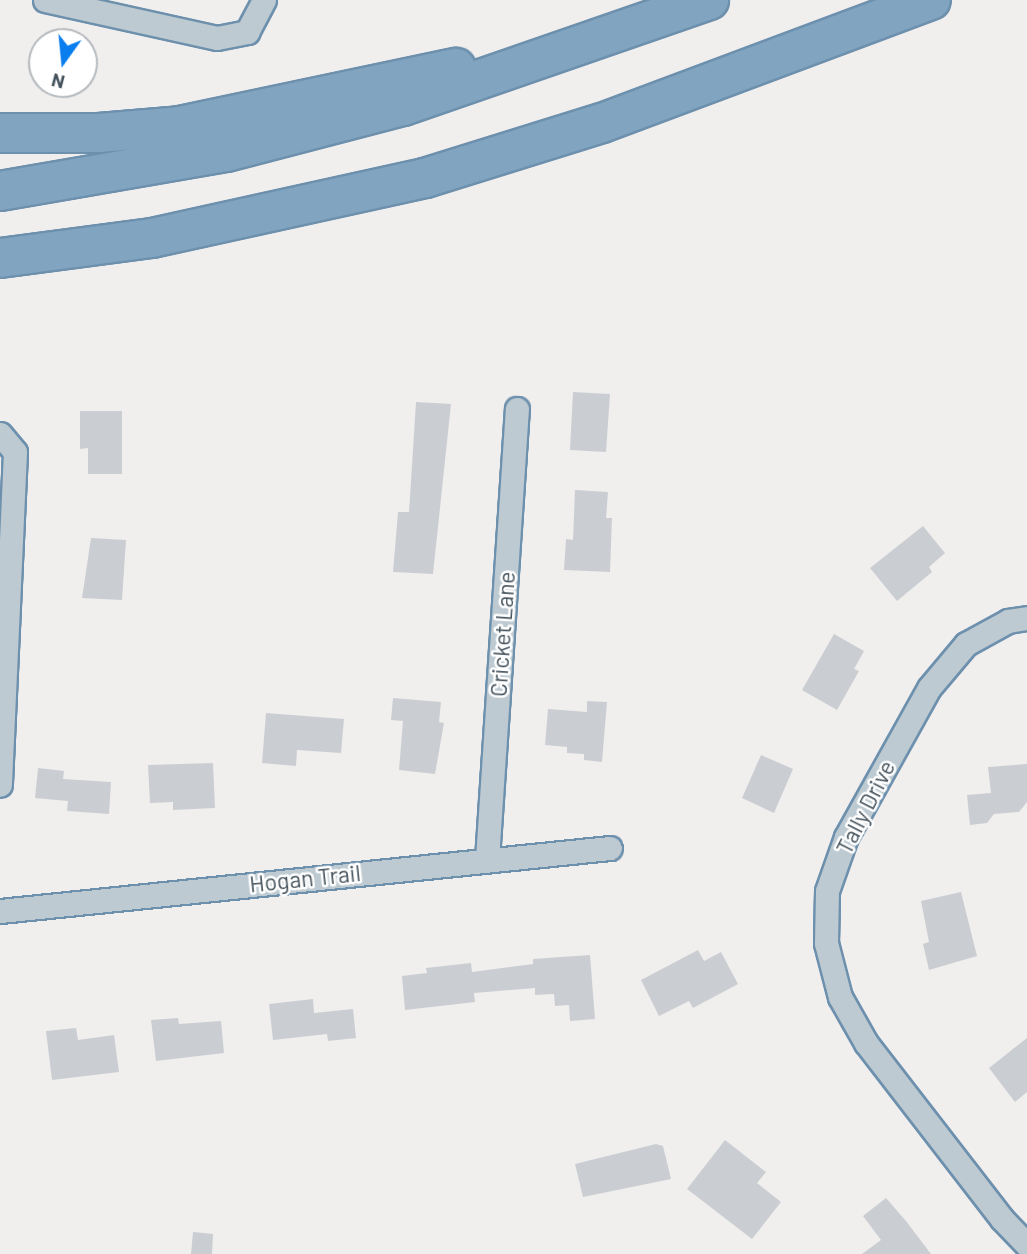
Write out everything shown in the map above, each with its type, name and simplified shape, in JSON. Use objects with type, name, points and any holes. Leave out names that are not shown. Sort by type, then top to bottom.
[{"type":"highway","points":[[0,191],[136,170],[311,131],[403,106],[579,48],[709,0]]},
{"type":"highway","points":[[0,285],[85,267],[245,220],[516,152],[931,0]]},
{"type":"highway","points":[[0,133],[99,134],[180,126],[413,75],[579,48]]},
{"type":"highway","points":[[0,258],[245,220]]},
{"type":"street","points":[[45,0],[218,38],[247,32],[264,0]]},
{"type":"street","name":"Cricket Lane","points":[[487,859],[517,409]]},
{"type":"street","points":[[0,434],[15,452],[6,502],[0,785]]},
{"type":"street","name":"Tally Drive","points":[[1027,618],[1008,621],[966,644],[929,688],[845,837],[827,891],[826,943],[840,997],[866,1043],[1002,1219],[1027,1245]]},
{"type":"street","name":"Hogan Trail","points":[[0,911],[610,848]]},
{"type":"building","points":[[573,392],[610,394],[606,452],[570,450]]},
{"type":"building","points":[[416,402],[451,404],[433,574],[393,572],[398,512],[409,512]]},
{"type":"building","points":[[80,411],[122,411],[122,474],[88,474],[88,448],[80,449]]},
{"type":"building","points":[[575,490],[608,492],[606,518],[612,518],[610,572],[564,570],[566,539],[573,540]]},
{"type":"building","points":[[923,526],[945,553],[929,567],[932,572],[897,601],[870,568]]},
{"type":"building","points":[[91,538],[126,540],[122,600],[82,598]]},
{"type":"building","points":[[834,634],[864,651],[854,669],[859,671],[837,710],[802,690]]},
{"type":"building","points":[[393,698],[441,702],[439,722],[444,723],[435,774],[399,770],[403,721],[391,720]]},
{"type":"building","points":[[587,701],[607,702],[602,762],[584,760],[584,754],[567,753],[567,747],[545,745],[548,709],[587,712]]},
{"type":"building","points":[[266,713],[344,719],[341,753],[297,750],[296,766],[262,763]]},
{"type":"building","points":[[761,755],[793,769],[774,813],[742,798]]},
{"type":"building","points":[[213,763],[215,808],[173,810],[173,802],[150,803],[148,765]]},
{"type":"building","points":[[1027,764],[1027,802],[1019,812],[994,814],[987,823],[970,825],[967,795],[991,793],[988,767]]},
{"type":"building","points":[[38,768],[64,771],[63,779],[111,782],[109,814],[67,811],[68,801],[35,798]]},
{"type":"building","points":[[961,892],[977,956],[929,970],[923,944],[929,942],[921,901]]},
{"type":"building","points":[[698,950],[704,961],[721,952],[738,984],[693,1008],[689,1001],[659,1016],[641,980]]},
{"type":"building","points":[[590,955],[595,1019],[570,1021],[569,1005],[555,1006],[554,994],[535,995],[535,988],[474,993],[475,1002],[405,1010],[402,976],[427,973],[426,968],[471,963],[472,972],[533,964],[533,959]]},
{"type":"building","points":[[313,999],[314,1013],[353,1009],[356,1038],[328,1041],[327,1034],[273,1040],[269,1004]]},
{"type":"building","points":[[178,1018],[179,1024],[221,1021],[224,1053],[156,1061],[151,1020]]},
{"type":"building","points":[[76,1028],[78,1040],[114,1035],[119,1072],[52,1080],[46,1031]]},
{"type":"building","points":[[1027,1038],[1027,1092],[1015,1102],[989,1068]]},
{"type":"building","points":[[725,1140],[766,1172],[757,1183],[781,1202],[752,1239],[687,1189]]},
{"type":"building","points":[[656,1144],[663,1146],[671,1179],[583,1197],[575,1164]]},
{"type":"building","points":[[886,1198],[931,1254],[862,1254],[881,1240],[863,1216]]},
{"type":"building","points":[[193,1232],[213,1234],[212,1254],[191,1254]]}]
